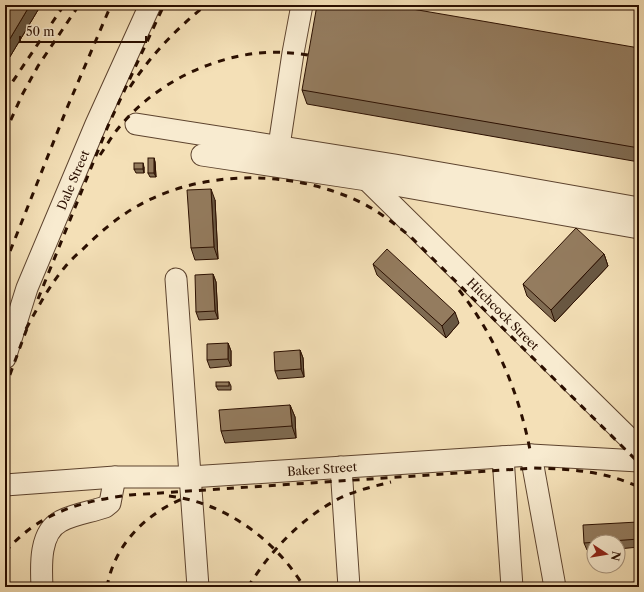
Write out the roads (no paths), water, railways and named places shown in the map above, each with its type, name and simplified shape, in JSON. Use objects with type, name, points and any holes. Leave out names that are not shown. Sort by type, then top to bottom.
[{"type":"street","name":"Dale Street","points":[[5,358],[27,288],[99,117],[150,5]]},
{"type":"street","points":[[279,146],[302,5]]},
{"type":"street","points":[[136,124],[395,165],[639,208]]},
{"type":"street","points":[[202,155],[367,180],[639,228]]},
{"type":"street","name":"Hitchcock Street","points":[[367,180],[639,448]]},
{"type":"street","points":[[176,279],[198,587]]},
{"type":"street","points":[[532,455],[556,587]]},
{"type":"street","name":"Baker Street","points":[[5,485],[115,477],[190,477],[532,455],[639,461]]},
{"type":"street","points":[[503,457],[512,587]]},
{"type":"street","points":[[341,468],[349,587]]},
{"type":"street","points":[[42,587],[42,565],[45,542],[54,525],[61,520],[105,507],[110,503],[115,477]]},
{"type":"railway","points":[[5,93],[64,5]]},
{"type":"railway","points":[[5,133],[22,95],[38,66],[79,5]]},
{"type":"railway","points":[[5,264],[67,108],[111,5]]},
{"type":"railway","points":[[38,299],[108,126],[164,5]]},
{"type":"railway","points":[[174,9],[176,5]]},
{"type":"railway","points":[[130,87],[138,75],[165,43],[184,23],[206,5]]},
{"type":"railway","points":[[100,155],[121,125],[135,111],[149,98],[183,76],[219,61],[258,53],[272,52],[315,56]]},
{"type":"railway","points":[[26,329],[39,305],[59,274],[75,256],[106,228],[134,208],[160,195],[188,186],[218,180],[248,178],[279,179],[308,184],[337,192],[364,204],[382,215],[411,237],[639,463]]},
{"type":"railway","points":[[459,290],[473,308],[485,328],[505,368],[520,411],[531,455]]},
{"type":"railway","points":[[5,388],[29,323]]},
{"type":"railway","points":[[5,552],[32,527],[46,518],[77,505],[130,495],[534,468],[562,469],[600,474],[613,477],[639,487]]},
{"type":"railway","points":[[248,587],[277,548],[314,514],[342,497],[360,490],[391,482]]},
{"type":"railway","points":[[169,496],[209,506],[229,515],[247,526],[279,554],[304,587]]},
{"type":"railway","points":[[107,587],[116,558],[133,534],[143,523],[155,514],[182,499]]}]
